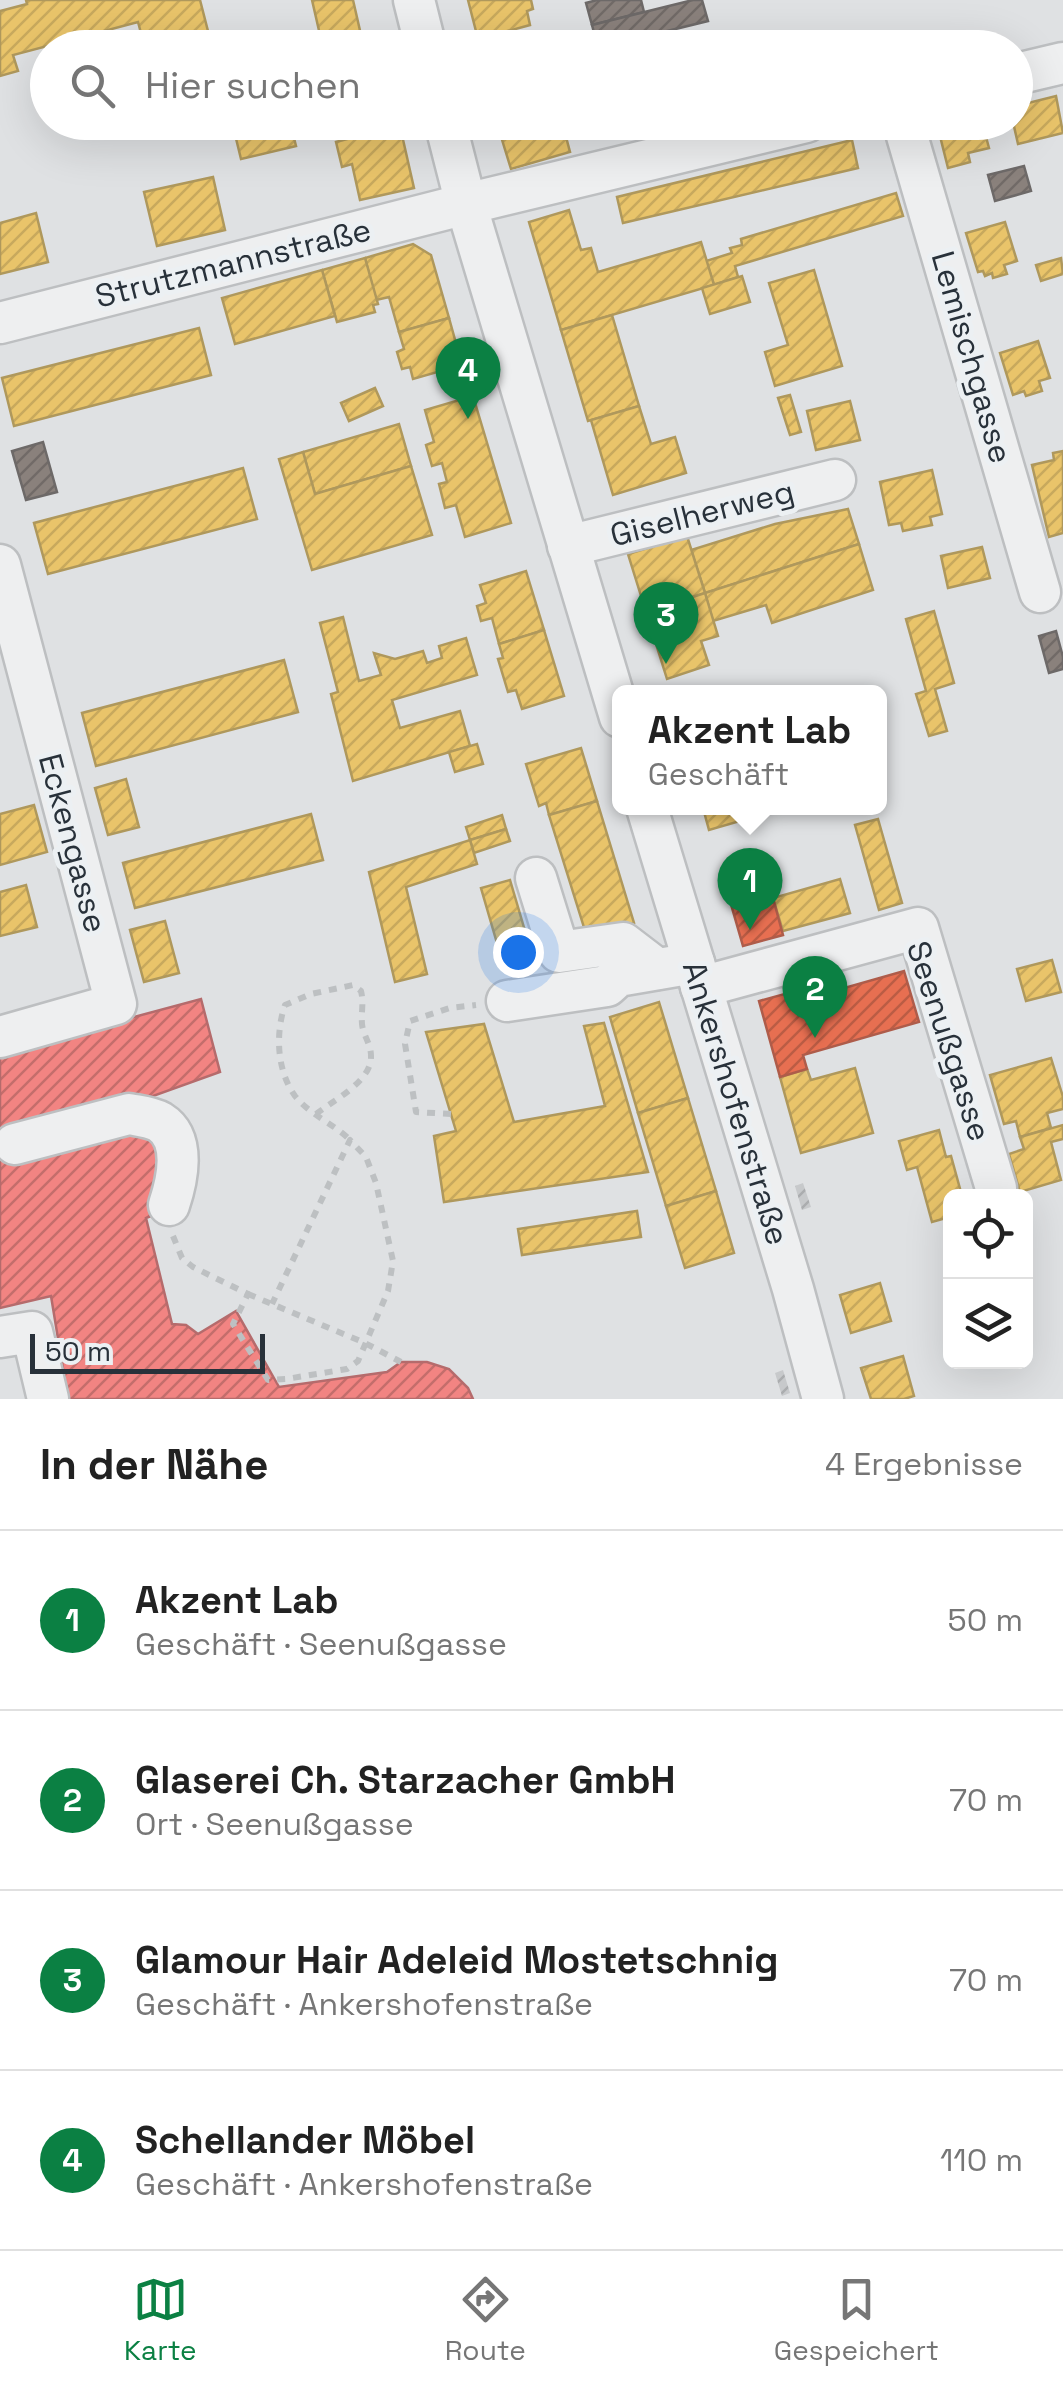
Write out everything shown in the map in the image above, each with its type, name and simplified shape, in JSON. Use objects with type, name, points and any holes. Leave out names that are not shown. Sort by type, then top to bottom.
[{"type":"street","points":[[414,0],[422,30]]},
{"type":"street","points":[[1033,70],[1063,63]]},
{"type":"street","points":[[450,140],[612,691]]},
{"type":"street","name":"Strutzmannstraße","points":[[0,323],[731,140]]},
{"type":"street","name":"Lemischgasse","points":[[909,140],[1040,592]]},
{"type":"street","name":"Giselherweg","points":[[568,546],[835,480]]},
{"type":"street","name":"Eckengasse","points":[[0,565],[116,1004],[0,1037]]},
{"type":"street","name":"Ankershofenstraße","points":[[649,815],[684,973],[793,1289],[823,1399]]},
{"type":"street","points":[[536,878],[559,952],[623,943],[684,973]]},
{"type":"street","name":"Seenußgasse","points":[[684,973],[918,928],[996,1188]]},
{"type":"street","points":[[506,1001],[608,986],[618,976],[684,973]]},
{"type":"street","points":[[15,1144],[129,1114],[162,1123],[172,1136],[176,1152],[178,1176],[169,1205]]},
{"type":"street","points":[[0,1338],[32,1332],[48,1399]]},
{"type":"path","points":[[248,1294],[233,1324],[268,1380],[286,1380],[347,1369],[358,1361],[388,1290],[393,1261],[366,1157],[338,1128],[316,1114],[296,1096],[280,1056],[285,1006],[296,999],[353,985],[361,991],[364,1002],[363,1029],[372,1062],[348,1090],[316,1114]]},
{"type":"path","points":[[451,1114],[416,1112],[405,1044],[410,1021],[450,1008],[506,1001]]},
{"type":"path","points":[[272,1304],[350,1140]]},
{"type":"path","points":[[169,1205],[172,1236],[182,1258],[193,1268],[401,1362]]},
{"type":"building: Wohnen","points":[[26,0],[200,0],[208,30],[140,30],[138,22],[108,30],[30,30],[30,51],[13,55],[18,71],[0,76],[0,11],[27,4]]},
{"type":"building: Wohnen","points":[[312,0],[353,0],[360,30],[319,30]]},
{"type":"building: Wohnen","points":[[468,0],[531,0],[533,9],[527,11],[530,25],[511,30],[476,30]]},
{"type":"building: Wohnen","points":[[1056,96],[1063,133],[1018,144],[1017,140],[1033,140],[1033,102]]},
{"type":"building: Wohnen","points":[[236,140],[294,140],[296,146],[241,159]]},
{"type":"building: Wohnen","points":[[403,140],[414,188],[360,200],[352,164],[342,167],[336,142]]},
{"type":"building: Wohnen","points":[[502,140],[567,140],[570,152],[511,169]]},
{"type":"building: Wohnen","points":[[852,140],[858,168],[623,223],[617,197]]},
{"type":"building: Wohnen","points":[[941,140],[987,140],[989,148],[968,153],[970,162],[948,168]]},
{"type":"building: Wohnen","points":[[213,177],[225,230],[157,246],[144,192]]},
{"type":"building: Wohnen","points":[[896,193],[903,216],[735,266],[738,277],[714,285],[706,261],[732,253],[730,248],[742,245],[741,239]]},
{"type":"building: Wohnen","points":[[569,210],[581,250],[591,248],[598,272],[701,242],[714,285],[561,330],[529,222]]},
{"type":"building: Wohnen","points":[[36,213],[48,262],[0,274],[0,223]]},
{"type":"building: Wohnen","points":[[1005,222],[1017,261],[1004,265],[1007,274],[985,276],[983,271],[978,272],[966,233]]},
{"type":"building: Wohnen","points":[[413,244],[431,255],[449,318],[399,332],[389,297],[376,300],[365,258]]},
{"type":"building: Wohnen","points":[[365,258],[378,304],[373,305],[375,312],[337,322],[322,270]]},
{"type":"building: Wohnen","points":[[1061,258],[1063,274],[1041,281],[1036,265]]},
{"type":"building: Wohnen","points":[[322,270],[335,316],[235,344],[222,298]]},
{"type":"building: Wohnen","points":[[814,270],[842,366],[775,386],[765,352],[788,345],[769,283]]},
{"type":"building: Wohnen","points":[[742,276],[750,302],[710,314],[702,288]]},
{"type":"building: Wohnen","points":[[612,315],[639,406],[588,421],[561,330]]},
{"type":"building: Wohnen","points":[[449,318],[462,365],[413,379],[410,367],[402,369],[397,352],[404,349],[399,332]]},
{"type":"building: Wohnen","points":[[199,328],[211,375],[14,426],[2,378]]},
{"type":"building: Wohnen","points":[[1038,341],[1050,378],[1039,381],[1042,391],[1013,395],[1000,353]]},
{"type":"building: Wohnen","points":[[375,388],[383,406],[349,421],[341,403]]},
{"type":"building: Wohnen","points":[[790,395],[801,432],[790,435],[778,398]]},
{"type":"building: Wohnen","points":[[473,396],[511,523],[465,537],[456,505],[445,508],[439,484],[447,482],[442,463],[432,466],[426,445],[434,442],[425,410]]},
{"type":"building: Wohnen","points":[[850,401],[860,440],[816,450],[807,411]]},
{"type":"building: Wohnen","points":[[639,406],[651,444],[675,437],[686,473],[613,495],[591,420]]},
{"type":"building: Wohnen","points":[[399,424],[411,466],[315,494],[303,452]]},
{"type":"building: Wohnen","points":[[1063,451],[1063,533],[1049,537],[1032,465],[1054,460],[1053,453]]},
{"type":"building: Wohnen","points":[[303,452],[315,494],[411,466],[432,535],[312,570],[279,459]]},
{"type":"building: Wohnen","points":[[243,468],[257,519],[48,574],[34,523]]},
{"type":"building: Wohnen","points":[[932,470],[942,514],[930,517],[932,525],[903,531],[901,523],[889,525],[880,482]]},
{"type":"building: Wohnen","points":[[848,509],[859,544],[705,593],[691,550],[775,524]]},
{"type":"building: Wohnen","points":[[687,536],[705,593],[646,612],[628,554]]},
{"type":"building: Wohnen","points":[[859,544],[873,590],[772,623],[766,605],[713,621],[705,593]]},
{"type":"building: Wohnen","points":[[982,547],[990,578],[948,588],[941,556]]},
{"type":"building: Wohnen","points":[[526,571],[544,630],[499,644],[492,618],[481,621],[477,606],[486,603],[480,585]]},
{"type":"building: Wohnen","points":[[705,593],[718,636],[701,641],[709,665],[667,679],[646,612]]},
{"type":"building: Wohnen","points":[[934,611],[954,683],[935,689],[947,731],[929,736],[916,694],[926,691],[906,619]]},
{"type":"building: Wohnen","points":[[343,617],[359,681],[381,675],[374,653],[395,659],[423,651],[427,663],[442,658],[439,646],[466,638],[477,675],[392,700],[400,728],[460,711],[470,746],[353,781],[331,694],[338,692],[320,623]]},
{"type":"building: Wohnen","points":[[544,630],[564,696],[522,709],[516,690],[508,692],[498,659],[503,658],[499,644]]},
{"type":"building: Wohnen","points":[[284,660],[298,712],[96,766],[82,713]]},
{"type":"building: Wohnen","points":[[477,744],[483,764],[455,772],[449,752]]},
{"type":"building: Wohnen","points":[[581,748],[597,801],[549,815],[546,803],[539,806],[526,764]]},
{"type":"building: Wohnen","points":[[126,779],[139,827],[108,835],[95,788]]},
{"type":"building: Wohnen","points":[[597,801],[634,923],[587,937],[549,815]]},
{"type":"building: Wohnen","points":[[34,805],[47,852],[0,865],[0,814]]},
{"type":"building: Wohnen","points":[[311,814],[323,860],[135,908],[123,863]]},
{"type":"building: Wohnen","points":[[502,815],[506,829],[470,840],[466,827]]},
{"type":"building: Wohnen","points":[[705,815],[754,817],[709,830]]},
{"type":"building: Wohnen","points":[[878,819],[902,903],[879,910],[855,825]]},
{"type":"building: Wohnen","points":[[506,829],[510,841],[474,853],[470,840]]},
{"type":"building: Wohnen","points":[[470,840],[477,864],[406,887],[427,974],[395,982],[369,872]]},
{"type":"building: Wohnen","points":[[840,879],[850,913],[783,931],[773,898]]},
{"type":"building: Wohnen","points":[[510,880],[530,948],[501,957],[481,888]]},
{"type":"building: Wohnen","points":[[26,885],[37,927],[0,936],[0,892]]},
{"type":"building: Wohnen","points":[[165,921],[179,973],[144,982],[130,930]]},
{"type":"building: Wohnen","points":[[1052,960],[1061,992],[1026,1001],[1017,969]]},
{"type":"building: Wohnen","points":[[659,1002],[688,1098],[638,1113],[610,1017]]},
{"type":"building: Wohnen","points":[[604,1023],[648,1172],[444,1202],[434,1136],[456,1131],[426,1032],[484,1024],[514,1122],[605,1106],[584,1026]]},
{"type":"building: Wohnen","points":[[1051,1058],[1063,1109],[1047,1113],[1051,1128],[1020,1137],[1016,1121],[1004,1124],[990,1075]]},
{"type":"building: Wohnen","points":[[855,1068],[873,1133],[801,1153],[780,1077],[807,1069],[811,1080]]},
{"type":"building: Wohnen","points":[[688,1098],[716,1191],[666,1206],[638,1113]]},
{"type":"building: Wohnen","points":[[1063,1125],[1063,1139],[1051,1142],[1061,1180],[1019,1189],[1009,1154],[1024,1149],[1020,1137]]},
{"type":"building: Wohnen","points":[[939,1130],[960,1189],[943,1189],[943,1219],[932,1222],[917,1167],[907,1170],[899,1141]]},
{"type":"building: Wohnen","points":[[716,1191],[734,1253],[685,1268],[666,1206]]},
{"type":"building: Wohnen","points":[[637,1211],[641,1237],[522,1255],[518,1229]]},
{"type":"building: Wohnen","points":[[880,1283],[891,1321],[851,1333],[840,1295]]},
{"type":"building: Wohnen","points":[[903,1356],[914,1396],[871,1399],[861,1368]]},
{"type":"building: Handel","points":[[763,861],[783,935],[743,946],[722,873]]},
{"type":"building: Handel","points":[[904,971],[919,1022],[803,1055],[807,1069],[780,1077],[759,1001],[839,979],[841,989]]},
{"type":"building: Gesundheit","points":[[201,999],[220,1072],[150,1097],[164,1166],[161,1212],[146,1218],[172,1324],[186,1325],[198,1334],[236,1311],[279,1387],[387,1372],[401,1362],[427,1362],[449,1369],[473,1399],[68,1399],[51,1296],[0,1308],[0,1053]]},
{"type":"building: Industrie","points":[[641,0],[644,12],[592,25],[586,3]]},
{"type":"building: Industrie","points":[[693,0],[702,0],[708,21],[671,30],[593,30],[592,25]]},
{"type":"building: Industrie","points":[[1024,166],[1031,191],[995,201],[988,175]]},
{"type":"building: Industrie","points":[[43,442],[57,492],[26,500],[12,451]]},
{"type":"building: Industrie","points":[[1056,631],[1063,669],[1049,673],[1039,636]]},
{"type":"building: Sonstige","points":[[803,1183],[811,1207],[802,1210],[795,1186]]},
{"type":"building: Sonstige","points":[[783,1370],[790,1393],[782,1396],[775,1373]]},
{"type":"place","name":"Schellander Möbel","points":[[468,419]]},
{"type":"place","name":"Glamour Hair Adeleid Mostetschnig","points":[[666,664]]},
{"type":"place","name":"Akzent Lab","points":[[750,930]]},
{"type":"place","name":"Glaserei Ch. Starzacher GmbH","points":[[815,1038]]}]
